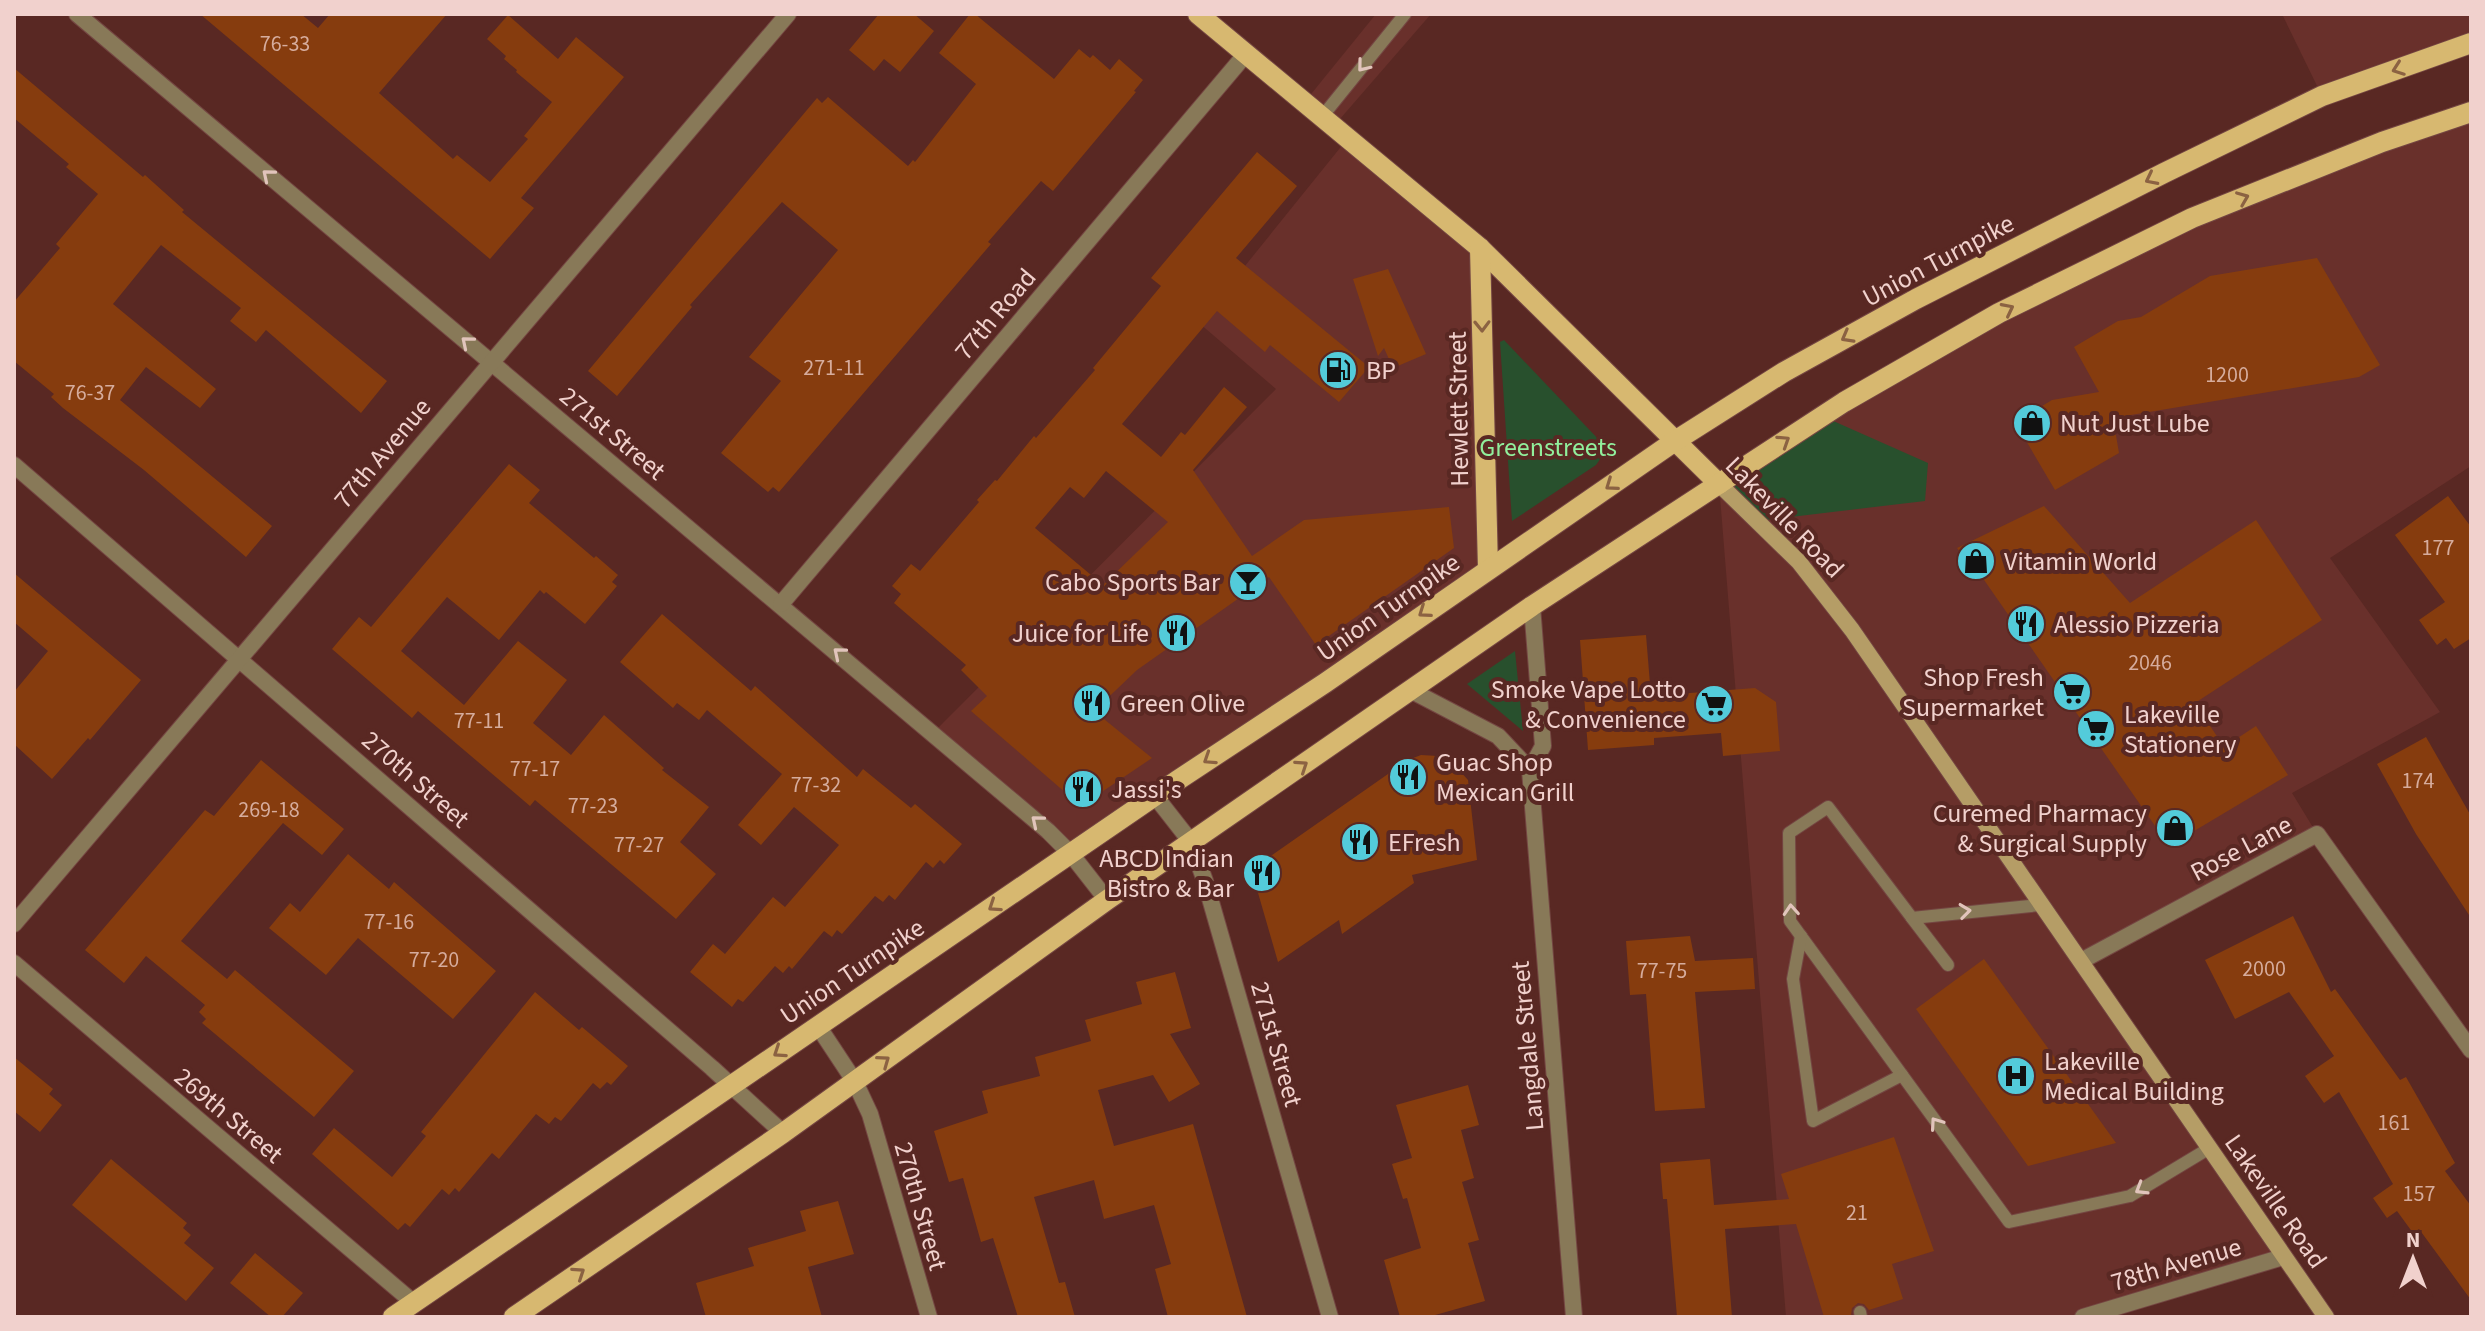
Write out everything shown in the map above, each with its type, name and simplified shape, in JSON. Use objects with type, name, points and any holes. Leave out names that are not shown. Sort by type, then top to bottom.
[{"type":"main road","name":"Lakeville Road","points":[[1198,14],[1480,248],[1799,562],[1852,630],[2326,1317]]},
{"type":"main road","name":"Union Turnpike","points":[[393,1317],[1675,441],[1784,372],[1889,314],[2322,96],[2471,43]]},
{"type":"main road","points":[[521,1315],[783,1133],[1107,900],[1532,606],[1844,402],[2027,300],[2192,218],[2382,142],[2471,112]]},
{"type":"main road","name":"Hewlett Street","points":[[1480,248],[1488,569]]},
{"type":"street","name":"271st Street","points":[[77,14],[1037,821],[1071,854],[1107,900]]},
{"type":"street","name":"77th Avenue","points":[[14,924],[788,14]]},
{"type":"street","name":"77th Road","points":[[781,604],[1245,55]]},
{"type":"street","name":"270th Street","points":[[14,465],[732,1085],[783,1133]]},
{"type":"street","name":"Langdale Street","points":[[1532,606],[1543,746],[1530,770],[1574,1317]]},
{"type":"street","points":[[1412,691],[1498,736],[1530,770]]},
{"type":"street","name":"271st Street","points":[[1155,796],[1191,842],[1330,1317]]},
{"type":"street","name":"Rose Lane","points":[[2081,961],[2317,834],[2471,1050]]},
{"type":"street","name":"269th Street","points":[[14,963],[414,1303]]},
{"type":"street","name":"270th Street","points":[[818,1026],[855,1082],[870,1114],[929,1317]]},
{"type":"street","name":"78th Avenue","points":[[2083,1317],[2283,1257]]},
{"type":"lane","points":[[1321,118],[1405,14]]},
{"type":"lane","points":[[1948,965],[1828,807],[1789,833],[1790,921],[2009,1222],[2130,1196],[2208,1149]]},
{"type":"lane","points":[[1912,918],[2040,905]]},
{"type":"lane","points":[[1801,936],[1793,979],[1813,1121],[1902,1075]]},
{"type":"shaded area","points":[[1376,14],[1431,14],[1333,127],[1303,104]]},
{"type":"shaded area","points":[[2282,14],[2471,14],[2471,43],[2322,96]]},
{"type":"shaded area","points":[[2471,112],[2471,466],[2330,558],[2440,712],[2292,793],[2317,834],[2082,961],[2283,1257],[2083,1317],[1786,1317],[1719,484],[1844,402],[2192,218]]},
{"type":"shaded area","points":[[1344,143],[1480,248],[1488,569],[1071,854],[933,733],[1276,389],[1199,323]]},
{"type":"green space","name":"Greenstreets","points":[[1504,340],[1601,442],[1603,455],[1596,465],[1512,521],[1500,342]]},
{"type":"green space","points":[[1822,416],[1928,463],[1925,501],[1756,521],[1718,481]]},
{"type":"green space","points":[[1515,651],[1523,731],[1467,684]]},
{"type":"building","points":[[200,14],[301,14],[318,28],[330,14],[447,14],[379,93],[453,159],[457,155],[490,182],[528,139],[524,136],[552,102],[516,72],[504,59],[506,56],[487,39],[508,15],[558,59],[576,37],[624,77],[521,198],[534,208],[490,259]]},
{"type":"building","points":[[879,14],[914,14],[934,31],[900,72],[884,59],[874,71],[849,50]]},
{"type":"building","points":[[970,14],[975,14],[1054,79],[1079,49],[1090,58],[1093,55],[1110,70],[1119,59],[1143,80],[1053,191],[1041,181],[779,492],[773,487],[768,492],[721,453],[781,381],[749,357],[838,250],[782,202],[690,305],[692,307],[617,396],[588,371],[817,98],[822,103],[828,97],[908,166],[913,160],[915,162],[976,84],[939,53]]},
{"type":"building","points":[[14,68],[387,381],[361,413],[266,330],[256,342],[230,321],[241,308],[161,245],[113,304],[216,389],[200,408],[146,367],[120,400],[272,526],[246,557],[144,470],[63,408],[51,397],[54,394],[14,361],[14,302],[60,248],[56,244],[98,194],[66,167],[69,164],[14,118]]},
{"type":"building","points":[[1257,152],[1297,186],[1236,258],[1369,367],[1339,402],[1270,345],[1265,352],[1217,311],[1122,424],[1161,457],[1181,432],[1185,435],[1224,387],[1247,407],[1193,470],[1252,556],[1304,520],[1449,507],[1454,548],[1316,645],[1269,577],[1137,670],[1094,711],[1152,758],[1081,806],[971,711],[987,696],[961,670],[966,665],[894,603],[901,594],[892,586],[911,564],[920,571],[979,502],[977,500],[1095,370],[1093,368],[1161,286],[1151,278]],"holes":[[[1106,471],[1168,522],[1103,585],[1035,528],[1070,487],[1084,498]]]},
{"type":"building","points":[[2317,258],[2380,365],[2359,377],[2113,418],[2119,453],[2055,490],[2015,422],[2052,400],[2099,392],[2074,347],[2118,321],[2141,317],[2210,276]]},
{"type":"building","points":[[1388,269],[1426,354],[1393,368],[1384,348],[1378,356],[1353,279]]},
{"type":"building","points":[[509,464],[540,490],[529,503],[618,575],[612,582],[617,586],[585,624],[540,590],[499,640],[447,597],[401,651],[464,705],[518,641],[567,680],[533,723],[571,755],[604,715],[664,768],[662,770],[709,807],[680,842],[716,874],[676,919],[535,800],[530,806],[418,711],[412,718],[332,649],[359,617],[371,627]]},
{"type":"building","points":[[2448,496],[2471,527],[2471,638],[2454,649],[2446,638],[2437,645],[2419,620],[2445,602],[2395,535]]},
{"type":"building","points":[[2044,506],[2130,603],[2256,520],[2322,620],[2195,703],[2224,747],[2256,726],[2288,775],[2169,846],[1982,577],[1957,548]]},
{"type":"building","points":[[14,573],[141,680],[52,779],[14,744],[14,692],[48,651],[14,622]]},
{"type":"building","points":[[662,614],[751,691],[755,686],[857,777],[863,769],[911,808],[915,804],[962,844],[944,864],[940,860],[933,868],[926,862],[895,900],[889,895],[883,902],[875,896],[842,934],[837,930],[832,937],[824,931],[792,969],[789,966],[783,973],[775,966],[743,1002],[738,999],[732,1007],[690,972],[713,944],[725,954],[773,897],[785,907],[839,845],[794,807],[761,845],[738,825],[782,774],[707,710],[699,720],[677,703],[673,708],[620,662]]},
{"type":"building","points":[[1646,635],[1651,696],[1755,688],[1776,702],[1780,751],[1723,756],[1721,733],[1654,738],[1654,745],[1588,750],[1580,640]]},
{"type":"building","points":[[2426,737],[2471,816],[2471,918],[2416,834],[2377,764]]},
{"type":"building","points":[[1421,755],[1451,761],[1468,780],[1477,860],[1412,875],[1414,883],[1342,934],[1339,920],[1278,962],[1254,879],[1258,865],[1408,760]]},
{"type":"building","points":[[261,760],[344,829],[322,855],[283,823],[181,941],[227,979],[235,970],[354,1071],[314,1117],[202,1023],[206,1019],[199,1012],[205,1005],[146,956],[124,983],[85,950],[205,810],[214,816]]},
{"type":"building","points":[[348,854],[389,889],[394,882],[496,971],[453,1019],[358,938],[326,975],[269,928],[290,903],[300,912]]},
{"type":"building","points":[[2293,916],[2331,992],[2335,989],[2400,1080],[2406,1077],[2455,1163],[2445,1171],[2471,1206],[2471,1300],[2419,1229],[2413,1233],[2397,1211],[2387,1218],[2373,1198],[2393,1184],[2339,1092],[2324,1103],[2305,1076],[2334,1056],[2289,992],[2235,1019],[2205,960]]},
{"type":"building","points":[[1690,936],[1695,961],[1753,958],[1755,989],[1695,992],[1705,1108],[1655,1111],[1646,994],[1630,995],[1626,941]]},
{"type":"building","name":"Lakeville Medical Building","points":[[1984,959],[2116,1143],[2028,1166],[1916,1009]]},
{"type":"building","points":[[1175,972],[1191,1028],[1170,1034],[1200,1084],[1169,1102],[1153,1075],[1098,1090],[1114,1146],[1193,1124],[1247,1317],[1168,1317],[1155,1269],[1171,1264],[1154,1205],[1104,1219],[1094,1180],[1034,1197],[1059,1283],[1065,1282],[1075,1317],[1018,1317],[993,1238],[981,1242],[963,1178],[949,1182],[934,1131],[988,1113],[982,1091],[1040,1076],[1035,1057],[1091,1041],[1085,1020],[1142,1004],[1136,982]]},
{"type":"building","points":[[535,992],[628,1066],[611,1085],[607,1082],[600,1089],[593,1083],[561,1121],[555,1117],[549,1124],[536,1114],[499,1159],[492,1153],[459,1192],[455,1188],[449,1195],[442,1189],[410,1227],[405,1223],[398,1230],[312,1154],[334,1128],[392,1177],[426,1136],[421,1132]]},
{"type":"building","points":[[14,1057],[53,1089],[49,1094],[62,1105],[40,1132],[14,1111]]},
{"type":"building","points":[[1468,1085],[1479,1125],[1461,1130],[1474,1178],[1462,1182],[1479,1240],[1468,1243],[1485,1301],[1428,1317],[1400,1317],[1384,1260],[1421,1248],[1407,1198],[1403,1199],[1392,1164],[1412,1158],[1396,1105]]},
{"type":"building","points":[[1894,1137],[1934,1251],[1892,1264],[1903,1299],[1869,1310],[1858,1303],[1852,1308],[1851,1315],[1824,1317],[1796,1224],[1725,1229],[1732,1317],[1677,1317],[1667,1199],[1663,1199],[1660,1163],[1710,1159],[1714,1205],[1789,1199],[1781,1174]]},
{"type":"building","points":[[111,1159],[187,1223],[183,1228],[191,1235],[184,1243],[214,1268],[186,1301],[72,1205]]},
{"type":"building","points":[[838,1201],[854,1254],[808,1267],[822,1317],[706,1317],[696,1283],[754,1266],[748,1248],[806,1231],[800,1211]]},
{"type":"building","points":[[255,1253],[303,1293],[282,1317],[271,1317],[230,1283]]},
{"type":"place","name":"BP","points":[[1338,370]]},
{"type":"place","name":"Nut Just Lube","points":[[2032,423]]},
{"type":"place","name":"Vitamin World","points":[[1976,561]]},
{"type":"place","name":"Cabo Sports Bar","points":[[1248,582]]},
{"type":"place","name":"Alessio Pizzeria","points":[[2026,624]]},
{"type":"place","name":"Juice for Life","points":[[1177,633]]},
{"type":"place","name":"Shop Fresh Supermarket","points":[[2072,692]]},
{"type":"place","name":"Green Olive","points":[[1092,703]]},
{"type":"place","name":"Smoke Vape Lotto & Convenience","points":[[1714,704]]},
{"type":"place","name":"Lakeville Stationery","points":[[2096,729]]},
{"type":"place","name":"Guac Shop Mexican Grill","points":[[1408,777]]},
{"type":"place","name":"Jassi's","points":[[1083,789]]},
{"type":"place","name":"Curemed Pharmacy & Surgical Supply","points":[[2175,828]]},
{"type":"place","name":"EFresh","points":[[1360,842]]},
{"type":"place","name":"ABCD Indian Bistro & Bar","points":[[1262,873]]},
{"type":"place","name":"Lakeville Medical Building","points":[[2016,1076]]}]
